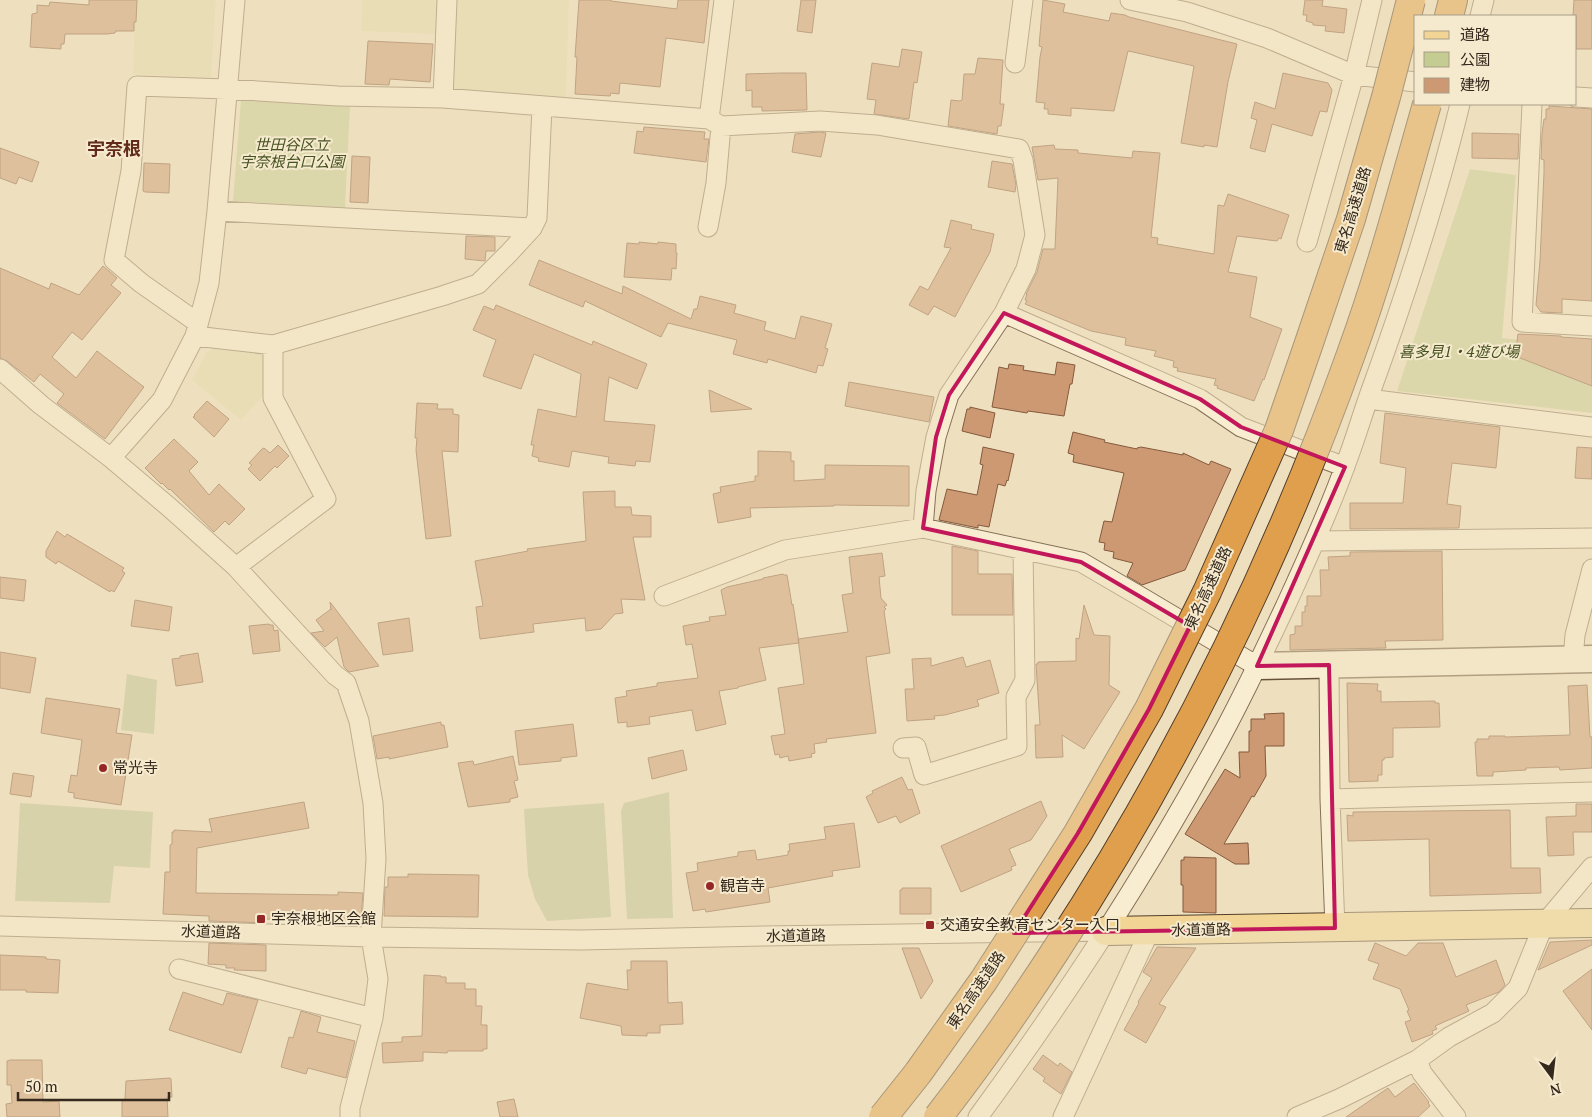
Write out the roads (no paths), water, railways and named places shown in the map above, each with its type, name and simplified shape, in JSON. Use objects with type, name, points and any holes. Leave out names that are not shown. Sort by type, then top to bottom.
[{"type":"highway","name":"東名高速道路","points":[[882,1117],[918,1072],[984,980],[1078,833],[1149,709],[1207,592],[1279,430],[1309,343],[1351,219],[1386,97],[1411,0]]},
{"type":"highway","points":[[1449,15],[1453,0]]},
{"type":"highway","points":[[938,1117],[1020,1005],[1083,909],[1160,778],[1197,710],[1248,607],[1282,532],[1352,353],[1394,221],[1427,105]]},
{"type":"main road","name":"水道道路","points":[[1106,931],[1592,923]]},
{"type":"street","points":[[111,458],[162,400],[196,329],[208,283],[235,0]]},
{"type":"street","points":[[443,98],[447,0]]},
{"type":"street","points":[[708,227],[716,183],[715,123],[724,0]]},
{"type":"street","points":[[1015,63],[1023,0]]},
{"type":"street","points":[[1130,0],[1187,12],[1267,38],[1354,74],[1414,82]]},
{"type":"street","points":[[1308,242],[1354,74],[1372,0]]},
{"type":"street","points":[[1480,15],[1484,0]]},
{"type":"street","points":[[542,106],[537,218],[532,228],[492,272],[478,284],[274,345],[196,329],[114,260],[131,171],[137,86],[338,96],[443,98],[542,106],[715,123],[820,121],[877,124],[1019,149],[1023,160],[1034,235],[1026,269],[1004,314],[949,395],[936,437],[926,491],[923,528]]},
{"type":"street","points":[[1577,97],[1592,98]]},
{"type":"street","points":[[978,1117],[1029,1047],[1152,858],[1208,763],[1258,666],[1315,542],[1345,467],[1389,344],[1423,238],[1448,155],[1460,105]]},
{"type":"street","points":[[1532,105],[1522,322],[1592,326]]},
{"type":"street","points":[[216,211],[532,228]]},
{"type":"street","points":[[1004,314],[1200,399],[1242,427],[1345,467]]},
{"type":"street","points":[[236,568],[326,499],[273,398],[274,345]]},
{"type":"street","points":[[0,369],[41,405],[111,458],[169,507],[236,568],[335,675],[346,683],[359,721],[373,803],[376,859],[371,936],[378,979],[373,1018],[350,1108],[350,1117]]},
{"type":"street","points":[[1368,399],[1592,427]]},
{"type":"street","points":[[664,596],[785,550],[923,528],[1081,562],[1258,666],[1583,660],[1575,635],[1592,569]]},
{"type":"street","points":[[1315,542],[1592,538]]},
{"type":"street","points":[[903,748],[916,747],[924,775],[1017,746],[1016,696],[1025,680],[1023,550]]},
{"type":"street","points":[[1329,665],[1330,798],[1335,928]]},
{"type":"street","points":[[1330,798],[1592,792]]},
{"type":"street","points":[[1297,1117],[1339,1099],[1417,1060],[1449,1037],[1493,1013],[1518,988],[1544,924],[1592,867]]},
{"type":"street","name":"水道道路","points":[[0,926],[581,940],[1106,931]]},
{"type":"street","points":[[1063,1117],[1150,930]]},
{"type":"street","points":[[179,969],[373,1018]]},
{"type":"street","points":[[1417,1060],[1422,1073],[1451,1115]]},
{"type":"place","name":"常光寺","points":[[103,768]]},
{"type":"place","name":"観音寺","points":[[710,886]]},
{"type":"place","name":"宇奈根地区会館","points":[[261,919]]},
{"type":"place","name":"交通安全教育センター入口","points":[[930,925]]},
{"type":"district","name":"宇奈根","points":[[114,149]]},
{"type":"park label","name":"世田谷区立 宇奈根台口公園","points":[[292,154]]},
{"type":"park label","name":"喜多見1・4遊び場","points":[[1459,352]]}]
